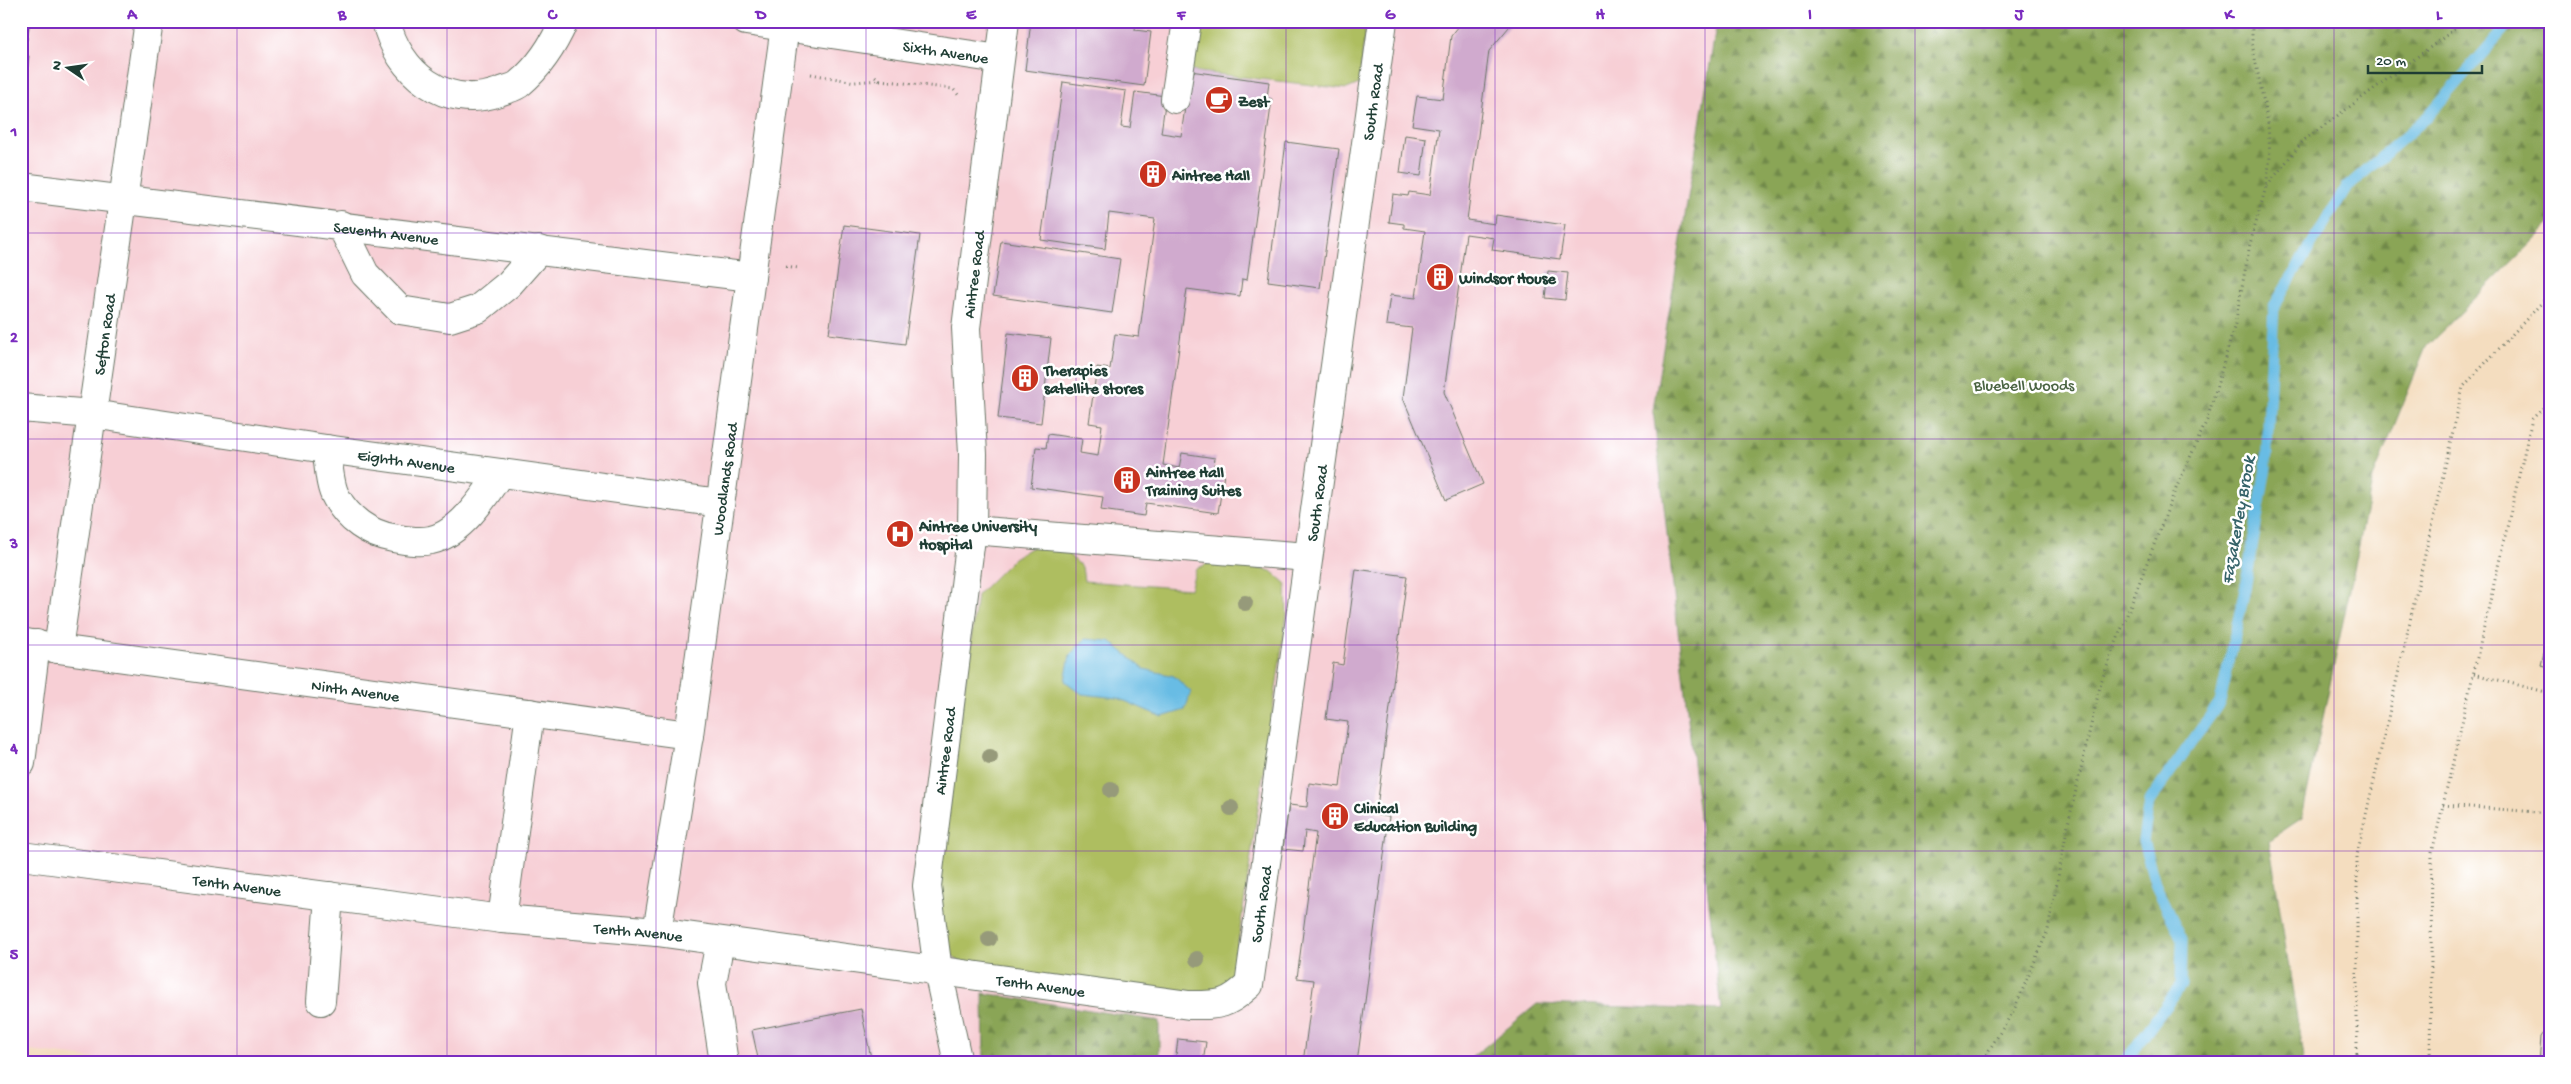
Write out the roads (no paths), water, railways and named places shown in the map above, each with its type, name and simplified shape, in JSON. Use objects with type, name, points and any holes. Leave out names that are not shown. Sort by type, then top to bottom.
[{"type":"lane","name":"Sefton Road","points":[[39,645],[92,414],[149,21]]},
{"type":"lane","points":[[386,21],[390,42],[417,78],[444,93],[482,98],[519,85],[555,42],[564,21]]},
{"type":"lane","name":"Sixth Avenue","points":[[746,21],[999,59]]},
{"type":"lane","name":"Aintree Road","points":[[958,1063],[938,971],[927,886],[972,530],[973,454],[966,328],[1005,21]]},
{"type":"lane","points":[[1175,99],[1187,21]]},
{"type":"lane","name":"South Road","points":[[1249,985],[1383,21]]},
{"type":"lane","name":"Woodlands Road","points":[[657,932],[689,735],[785,26]]},
{"type":"lane","name":"Seventh Avenue","points":[[21,188],[751,276]]},
{"type":"lane","points":[[341,226],[365,274],[400,310],[450,318],[478,309],[509,284],[539,250]]},
{"type":"lane","name":"Eighth Avenue","points":[[21,408],[92,414],[326,449],[720,503]]},
{"type":"lane","points":[[326,449],[335,496],[353,520],[379,536],[412,541],[432,540],[456,526],[478,507],[500,473]]},
{"type":"lane","points":[[972,530],[1308,557]]},
{"type":"lane","points":[[21,763],[39,645]]},
{"type":"lane","name":"Ninth Avenue","points":[[39,645],[689,735]]},
{"type":"lane","points":[[502,919],[530,713]]},
{"type":"lane","name":"Tenth Avenue","points":[[21,856],[502,919],[657,932],[1189,1004],[1219,1005],[1236,997],[1249,985]]},
{"type":"lane","points":[[320,1001],[329,896]]},
{"type":"lane","points":[[720,942],[712,983],[724,1063]]},
{"type":"water","points":[[1085,639],[1110,641],[1144,669],[1174,676],[1191,692],[1185,710],[1162,717],[1118,698],[1082,694],[1065,681],[1070,655]]},
{"type":"waterway","name":"Fazakerley Brook","points":[[2124,1063],[2181,985],[2182,939],[2156,886],[2143,841],[2149,802],[2220,702],[2245,589],[2266,467],[2274,306],[2346,188],[2426,118],[2511,21]]},
{"type":"place","name":"Zest","points":[[1219,100]]},
{"type":"place","name":"Aintree Hall","points":[[1153,174]]},
{"type":"place","name":"Windsor House","points":[[1440,277]]},
{"type":"place","name":"Therapies satellite stores","points":[[1025,378]]},
{"type":"place","name":"Aintree Hall Training Suites","points":[[1127,480]]},
{"type":"place","name":"Aintree University Hospital","points":[[900,534]]},
{"type":"place","name":"Clinical Education Building","points":[[1335,816]]},
{"type":"park label","name":"Bluebell Woods","points":[[2024,384]]}]
